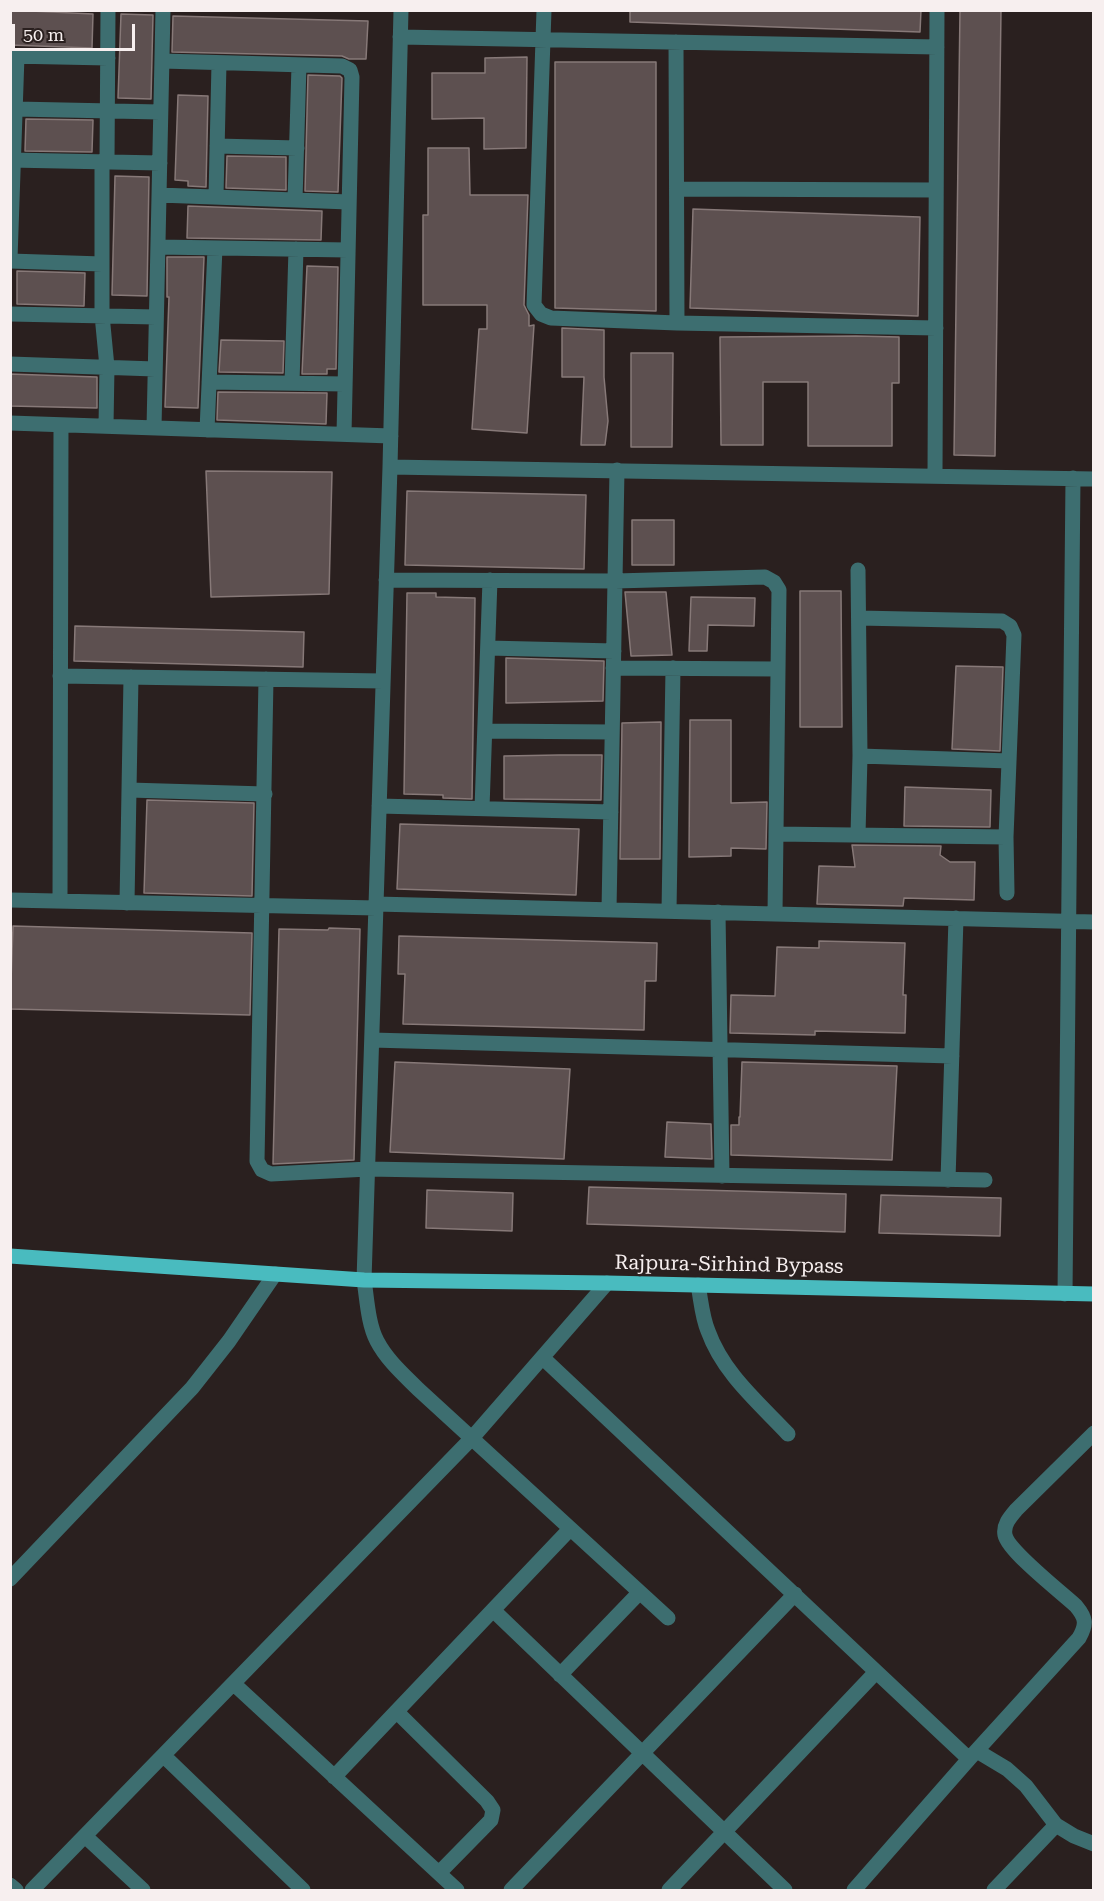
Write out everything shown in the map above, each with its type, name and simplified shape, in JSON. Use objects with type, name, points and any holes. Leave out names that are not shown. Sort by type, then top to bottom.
[{"type":"main road","name":"Rajpura-Sirhind Bypass","points":[[10,1256],[364,1280],[1094,1294]]},
{"type":"street","points":[[106,426],[102,264],[108,10]]},
{"type":"street","points":[[154,428],[163,10]]},
{"type":"street","points":[[401,10],[391,436],[364,1280],[368,1311],[376,1340],[393,1364],[668,1618]]},
{"type":"street","points":[[544,10],[534,304],[541,314],[551,318],[677,323],[936,328]]},
{"type":"street","points":[[935,476],[937,10]]},
{"type":"street","points":[[400,37],[937,47]]},
{"type":"street","points":[[676,42],[677,323]]},
{"type":"street","points":[[102,264],[10,260],[12,160],[16,109],[14,56],[108,58]]},
{"type":"street","points":[[162,61],[342,66],[350,70],[352,77],[350,202],[344,434]]},
{"type":"street","points":[[216,197],[219,63]]},
{"type":"street","points":[[295,200],[299,65]]},
{"type":"street","points":[[16,109],[160,112]]},
{"type":"street","points":[[217,146],[297,148]]},
{"type":"street","points":[[12,160],[160,163]]},
{"type":"street","points":[[677,189],[936,190]]},
{"type":"street","points":[[159,195],[350,202]]},
{"type":"street","points":[[158,247],[348,250]]},
{"type":"street","points":[[207,430],[215,248]]},
{"type":"street","points":[[292,383],[296,249]]},
{"type":"street","points":[[10,314],[156,317]]},
{"type":"street","points":[[10,364],[155,369]]},
{"type":"street","points":[[209,382],[345,384]]},
{"type":"street","points":[[10,423],[391,436]]},
{"type":"street","points":[[60,901],[61,425]]},
{"type":"street","points":[[390,466],[1094,478]]},
{"type":"street","points":[[609,910],[617,470]]},
{"type":"street","points":[[1065,1294],[1073,478]]},
{"type":"street","points":[[858,570],[860,756],[858,835]]},
{"type":"street","points":[[386,580],[615,581],[765,577],[774,582],[779,590],[775,914]]},
{"type":"street","points":[[482,808],[490,580]]},
{"type":"street","points":[[859,618],[1002,621],[1010,626],[1014,634],[1006,837],[1007,893]]},
{"type":"street","points":[[488,648],[614,651]]},
{"type":"street","points":[[614,668],[777,669]]},
{"type":"street","points":[[669,911],[673,668]]},
{"type":"street","points":[[60,676],[383,681]]},
{"type":"street","points":[[127,903],[131,677]]},
{"type":"street","points":[[266,679],[257,1161],[262,1170],[271,1174],[368,1169],[985,1180]]},
{"type":"street","points":[[485,731],[612,732]]},
{"type":"street","points":[[860,756],[1009,760]]},
{"type":"street","points":[[129,790],[264,794]]},
{"type":"street","points":[[379,806],[611,812]]},
{"type":"street","points":[[776,834],[1006,837]]},
{"type":"street","points":[[10,900],[669,911],[1094,922]]},
{"type":"street","points":[[718,912],[722,1176]]},
{"type":"street","points":[[948,1180],[956,918]]},
{"type":"street","points":[[372,1040],[952,1056]]},
{"type":"street","points":[[10,1579],[192,1388],[229,1341],[275,1274]]},
{"type":"street","points":[[32,1890],[472,1438],[607,1283]]},
{"type":"street","points":[[698,1285],[707,1329],[716,1352],[731,1373],[788,1434]]},
{"type":"street","points":[[543,1358],[876,1672],[973,1755],[1008,1770],[1026,1786],[1056,1825],[1094,1844]]},
{"type":"street","points":[[854,1890],[1079,1638],[1086,1627],[1085,1617],[1076,1606],[1013,1549],[1005,1536],[1006,1524],[1016,1510],[1094,1432]]},
{"type":"street","points":[[334,1777],[570,1529]]},
{"type":"street","points":[[560,1675],[639,1593]]},
{"type":"street","points":[[511,1890],[795,1594]]},
{"type":"street","points":[[493,1610],[785,1890]]},
{"type":"street","points":[[669,1890],[876,1672]]},
{"type":"street","points":[[234,1684],[457,1890]]},
{"type":"street","points":[[397,1712],[487,1801],[493,1810],[490,1820],[439,1872]]},
{"type":"street","points":[[164,1756],[303,1890]]},
{"type":"street","points":[[994,1890],[1056,1825]]},
{"type":"street","points":[[85,1836],[143,1890]]},
{"type":"street","points":[[10,1885],[16,1890]]},
{"type":"building","points":[[10,10],[93,14],[92,48],[10,45]]},
{"type":"building","points":[[630,10],[921,10],[920,32],[630,22]]},
{"type":"building","points":[[960,10],[1001,10],[995,456],[954,455]]},
{"type":"building","points":[[121,14],[153,15],[151,99],[118,98]]},
{"type":"building","points":[[173,16],[368,21],[366,59],[349,59],[342,56],[172,52]]},
{"type":"building","points":[[527,57],[526,148],[484,149],[484,118],[432,119],[432,73],[485,73],[485,58]]},
{"type":"building","points":[[555,62],[656,62],[656,311],[555,308]]},
{"type":"building","points":[[308,75],[340,76],[342,78],[338,192],[305,191]]},
{"type":"building","points":[[178,95],[208,96],[206,187],[188,186],[188,181],[175,180]]},
{"type":"building","points":[[26,119],[93,120],[92,152],[25,151]]},
{"type":"building","points":[[428,148],[469,148],[470,195],[528,195],[524,305],[529,315],[529,326],[534,325],[527,433],[472,429],[479,329],[487,329],[487,305],[423,305],[423,215],[428,215]]},
{"type":"building","points":[[227,156],[286,157],[286,190],[226,188]]},
{"type":"building","points":[[115,176],[149,177],[147,296],[112,295]]},
{"type":"building","points":[[188,206],[322,211],[321,240],[187,238]]},
{"type":"building","points":[[693,209],[920,217],[918,316],[690,308]]},
{"type":"building","points":[[167,257],[204,257],[198,408],[165,407],[169,297],[167,297]]},
{"type":"building","points":[[307,266],[338,267],[336,369],[327,369],[327,374],[302,374]]},
{"type":"building","points":[[17,271],[85,273],[84,306],[17,304]]},
{"type":"building","points":[[562,328],[604,330],[604,377],[608,421],[605,445],[581,445],[584,377],[562,377]]},
{"type":"building","points":[[720,337],[899,337],[899,383],[892,383],[892,446],[808,446],[808,382],[763,382],[763,445],[721,445]]},
{"type":"building","points":[[221,340],[284,341],[283,373],[219,372]]},
{"type":"building","points":[[631,353],[673,353],[672,447],[631,447]]},
{"type":"building","points":[[10,374],[97,377],[97,408],[10,406]]},
{"type":"building","points":[[218,392],[327,393],[326,424],[217,420]]},
{"type":"building","points":[[206,471],[332,472],[329,594],[211,597]]},
{"type":"building","points":[[407,491],[586,495],[584,569],[405,565]]},
{"type":"building","points":[[632,520],[674,520],[674,565],[632,565]]},
{"type":"building","points":[[800,591],[841,591],[842,727],[800,727]]},
{"type":"building","points":[[625,592],[666,592],[672,655],[631,656]]},
{"type":"building","points":[[407,593],[436,593],[436,597],[475,598],[472,799],[443,798],[443,795],[404,794]]},
{"type":"building","points":[[691,597],[755,598],[754,626],[708,625],[707,651],[689,651]]},
{"type":"building","points":[[75,626],[304,632],[303,667],[74,661]]},
{"type":"building","points":[[506,658],[604,661],[603,701],[506,703]]},
{"type":"building","points":[[956,666],[1003,667],[1000,751],[952,749]]},
{"type":"building","points":[[690,720],[731,720],[731,803],[767,802],[766,849],[731,848],[731,856],[689,857]]},
{"type":"building","points":[[661,722],[660,859],[620,859],[622,723]]},
{"type":"building","points":[[602,755],[601,800],[504,799],[504,756]]},
{"type":"building","points":[[905,787],[991,790],[990,827],[904,826]]},
{"type":"building","points":[[147,800],[254,803],[252,896],[144,893]]},
{"type":"building","points":[[400,824],[579,829],[576,895],[397,889]]},
{"type":"building","points":[[852,845],[941,846],[940,855],[950,862],[975,862],[974,900],[904,898],[903,906],[817,904],[819,866],[855,867]]},
{"type":"building","points":[[13,926],[252,933],[250,1015],[10,1009]]},
{"type":"building","points":[[329,928],[360,929],[354,1160],[273,1164],[279,929],[328,930]]},
{"type":"building","points":[[399,936],[657,943],[656,981],[645,981],[644,1030],[403,1024],[405,974],[398,974]]},
{"type":"building","points":[[819,941],[905,943],[903,995],[906,995],[905,1033],[815,1031],[815,1035],[730,1033],[731,995],[775,996],[777,947],[819,948]]},
{"type":"building","points":[[395,1062],[570,1069],[564,1159],[390,1152]]},
{"type":"building","points":[[742,1062],[897,1066],[892,1160],[731,1155],[731,1125],[739,1125],[740,1117]]},
{"type":"building","points":[[667,1122],[711,1124],[712,1159],[665,1157]]},
{"type":"building","points":[[589,1187],[846,1194],[845,1232],[587,1224]]},
{"type":"building","points":[[427,1190],[513,1193],[512,1231],[426,1228]]},
{"type":"building","points":[[881,1195],[1001,1198],[1000,1236],[879,1233]]}]
